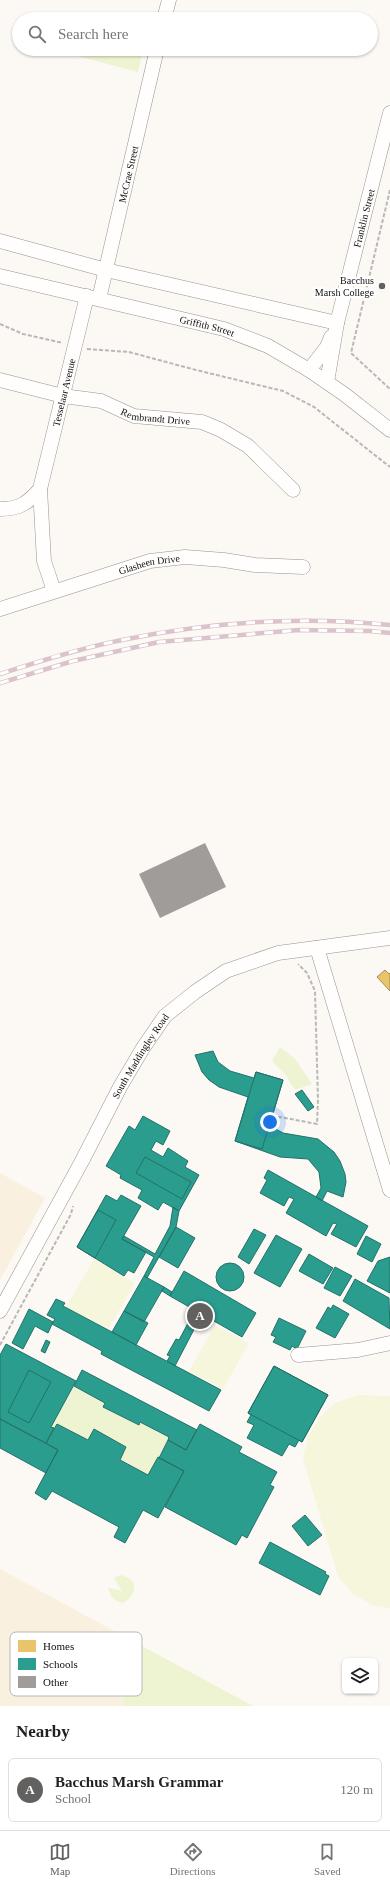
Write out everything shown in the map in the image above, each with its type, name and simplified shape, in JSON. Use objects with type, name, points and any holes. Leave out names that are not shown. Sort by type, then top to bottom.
[{"type":"street","points":[[166,12],[169,0]]},
{"type":"street","name":"McCrae Street","points":[[93,298],[106,270],[155,56]]},
{"type":"street","name":"Franklin Street","points":[[327,382],[337,324],[390,113]]},
{"type":"street","points":[[0,241],[106,270],[337,324]]},
{"type":"street","name":"Griffith Street","points":[[0,276],[224,329],[268,346],[327,382],[390,430]]},
{"type":"street","name":"Tesselaar Avenue","points":[[54,591],[44,561],[40,489],[76,346],[93,298]]},
{"type":"street","name":"Franklin Street","points":[[309,370],[326,347],[337,324]]},
{"type":"street","name":"Rembrandt Drive","points":[[0,380],[63,396],[101,401],[134,416],[195,421],[221,430],[248,446],[293,490]]},
{"type":"street","points":[[0,509],[8,509],[28,502],[40,489]]},
{"type":"street","name":"Glasheen Drive","points":[[0,608],[150,561],[168,558],[206,558],[255,565],[303,567]]},
{"type":"street","name":"South Maddingley Road","points":[[0,1311],[82,1162],[120,1087],[143,1048],[165,1016],[195,992],[226,971],[278,953],[390,938]]},
{"type":"street","points":[[317,948],[390,1190]]},
{"type":"street","points":[[298,1355],[358,1350],[390,1343]]},
{"type":"path","points":[[390,190],[351,353],[390,389]]},
{"type":"path","points":[[0,324],[23,334],[76,346],[129,352],[196,370],[284,390],[314,407],[390,467]]},
{"type":"path","points":[[272,1118],[280,1117],[317,1124],[318,1100],[315,992],[307,972],[293,961],[298,961]]},
{"type":"path","points":[[0,1345],[71,1214],[73,1202]]},
{"type":"shaded area","points":[[0,1173],[45,1198],[0,1280]]},
{"type":"shaded area","points":[[0,1569],[116,1632],[10,1632],[10,1696],[124,1696],[123,1706],[0,1706]]},
{"type":"green space","points":[[77,56],[141,56],[138,72]]},
{"type":"green space","points":[[280,1047],[295,1059],[312,1084],[295,1090],[284,1073],[272,1061]]},
{"type":"green space","points":[[94,1259],[135,1283],[108,1330],[66,1307]]},
{"type":"green space","points":[[215,1325],[249,1343],[223,1389],[189,1371]]},
{"type":"green space","points":[[74,1386],[105,1403],[103,1407],[138,1425],[140,1422],[169,1437],[148,1475],[120,1460],[126,1447],[94,1430],[88,1440],[57,1424],[54,1428],[51,1427]]},
{"type":"green space","points":[[357,1395],[390,1396],[390,1608],[374,1606],[352,1593],[338,1577],[303,1458],[308,1436],[320,1417],[335,1403]]},
{"type":"green space","points":[[122,1575],[129,1578],[134,1583],[132,1595],[123,1603],[113,1598],[108,1588],[122,1591],[114,1578]]},
{"type":"green space","points":[[142,1646],[253,1706],[123,1706],[124,1696],[142,1696]]},
{"type":"building: Homes","points":[[385,970],[389,974],[390,973],[390,991],[377,977]]},
{"type":"building: Schools","points":[[213,1051],[218,1062],[230,1071],[254,1078],[256,1072],[283,1080],[270,1124],[283,1133],[318,1139],[334,1152],[340,1161],[345,1174],[346,1182],[343,1197],[327,1191],[322,1201],[316,1197],[321,1188],[319,1172],[308,1159],[280,1157],[235,1141],[248,1097],[219,1087],[209,1080],[202,1072],[195,1055]]},
{"type":"building: Schools","points":[[256,1072],[283,1080],[262,1149],[235,1141]]},
{"type":"building: Schools","points":[[302,1090],[314,1107],[308,1111],[295,1094]]},
{"type":"building: Schools","points":[[143,1116],[170,1131],[163,1145],[156,1141],[151,1150],[163,1157],[168,1148],[188,1161],[185,1167],[199,1175],[179,1211],[163,1202],[158,1210],[138,1198],[142,1190],[120,1178],[121,1175],[106,1166],[129,1126],[135,1130]]},
{"type":"building: Schools","points":[[145,1157],[191,1182],[182,1199],[136,1173]]},
{"type":"building: Schools","points":[[268,1170],[368,1226],[356,1247],[331,1234],[337,1224],[333,1223],[326,1236],[286,1213],[294,1199],[289,1197],[284,1206],[260,1193],[267,1180],[264,1178]]},
{"type":"building: Schools","points":[[106,1195],[117,1201],[121,1195],[141,1206],[122,1239],[146,1252],[134,1273],[128,1270],[124,1276],[77,1247]]},
{"type":"building: Schools","points":[[173,1207],[179,1211],[176,1227],[147,1278],[144,1276],[154,1257],[122,1239],[124,1236],[155,1254],[170,1226]]},
{"type":"building: Schools","points":[[98,1210],[116,1220],[95,1258],[77,1247]]},
{"type":"building: Schools","points":[[176,1227],[195,1238],[178,1268],[159,1257]]},
{"type":"building: Schools","points":[[254,1229],[266,1235],[249,1264],[238,1257]]},
{"type":"building: Schools","points":[[276,1235],[302,1249],[280,1287],[254,1273]]},
{"type":"building: Schools","points":[[366,1236],[381,1244],[372,1262],[357,1254]]},
{"type":"building: Schools","points":[[309,1254],[333,1268],[323,1284],[299,1271]]},
{"type":"building: Schools","points":[[390,1257],[390,1293],[367,1281],[378,1261]]},
{"type":"building: Schools","points":[[230,1263],[240,1267],[244,1277],[240,1287],[230,1291],[220,1287],[216,1277],[220,1267]]},
{"type":"building: Schools","points":[[335,1267],[352,1276],[340,1296],[324,1288]]},
{"type":"building: Schools","points":[[184,1271],[256,1313],[242,1337],[170,1296]]},
{"type":"building: Schools","points":[[144,1276],[164,1287],[144,1322],[124,1311]]},
{"type":"building: Schools","points":[[355,1279],[389,1298],[390,1329],[343,1301]]},
{"type":"building: Schools","points":[[164,1287],[172,1292],[170,1296],[162,1291]]},
{"type":"building: Schools","points":[[56,1299],[65,1303],[63,1306],[221,1390],[209,1411],[101,1354],[102,1351],[52,1324],[55,1319],[47,1315]]},
{"type":"building: Schools","points":[[333,1305],[349,1314],[335,1338],[316,1328],[328,1307],[331,1309]]},
{"type":"building: Schools","points":[[29,1309],[53,1322],[48,1333],[35,1326],[23,1349],[12,1343]]},
{"type":"building: Schools","points":[[195,1310],[202,1314],[175,1366],[167,1361],[170,1356],[167,1355],[176,1339],[179,1340]]},
{"type":"building: Schools","points":[[124,1311],[148,1323],[136,1345],[112,1332]]},
{"type":"building: Schools","points":[[279,1318],[306,1331],[297,1349],[292,1346],[290,1350],[273,1342],[276,1337],[271,1335]]},
{"type":"building: Schools","points":[[46,1340],[50,1342],[45,1353],[41,1351]]},
{"type":"building: Schools","points":[[6,1344],[76,1381],[51,1427],[54,1428],[46,1443],[0,1419],[0,1355]]},
{"type":"building: Schools","points":[[274,1366],[328,1395],[302,1442],[299,1440],[295,1447],[289,1444],[282,1456],[247,1438],[254,1425],[247,1422],[251,1415],[248,1413]]},
{"type":"building: Schools","points":[[274,1366],[328,1395],[302,1442],[248,1413]]},
{"type":"building: Schools","points":[[29,1370],[51,1382],[29,1423],[8,1412]]},
{"type":"building: Schools","points":[[82,1370],[197,1430],[186,1450],[168,1440],[169,1437],[140,1422],[139,1425],[103,1407],[105,1403],[74,1386]]},
{"type":"building: Schools","points":[[0,1419],[58,1450],[46,1473],[0,1448]]},
{"type":"building: Schools","points":[[57,1424],[88,1440],[94,1429],[126,1447],[120,1460],[148,1475],[158,1457],[184,1471],[158,1518],[143,1510],[125,1543],[114,1537],[119,1527],[52,1491],[46,1500],[35,1493],[58,1450],[46,1443]]},
{"type":"building: Schools","points":[[200,1424],[242,1447],[239,1452],[277,1472],[270,1485],[274,1487],[247,1538],[242,1535],[236,1545],[165,1507],[184,1471],[159,1458],[168,1440],[186,1450]]},
{"type":"building: Schools","points":[[305,1515],[322,1535],[308,1546],[292,1526]]},
{"type":"building: Schools","points":[[270,1542],[326,1572],[325,1574],[329,1576],[320,1595],[259,1563]]},
{"type":"building: Other","points":[[205,843],[226,887],[160,918],[139,874]]},
{"type":"railway","points":[[0,674],[91,647],[122,640],[188,629],[256,622],[289,621],[357,622],[390,625]]},
{"type":"railway","points":[[0,683],[73,661],[159,642],[299,630],[370,631],[390,633]]},
{"type":"place","name":"Bacchus Marsh College","points":[[382,286]]},
{"type":"place","name":"Bacchus Marsh Grammar","points":[[200,1316]]}]
